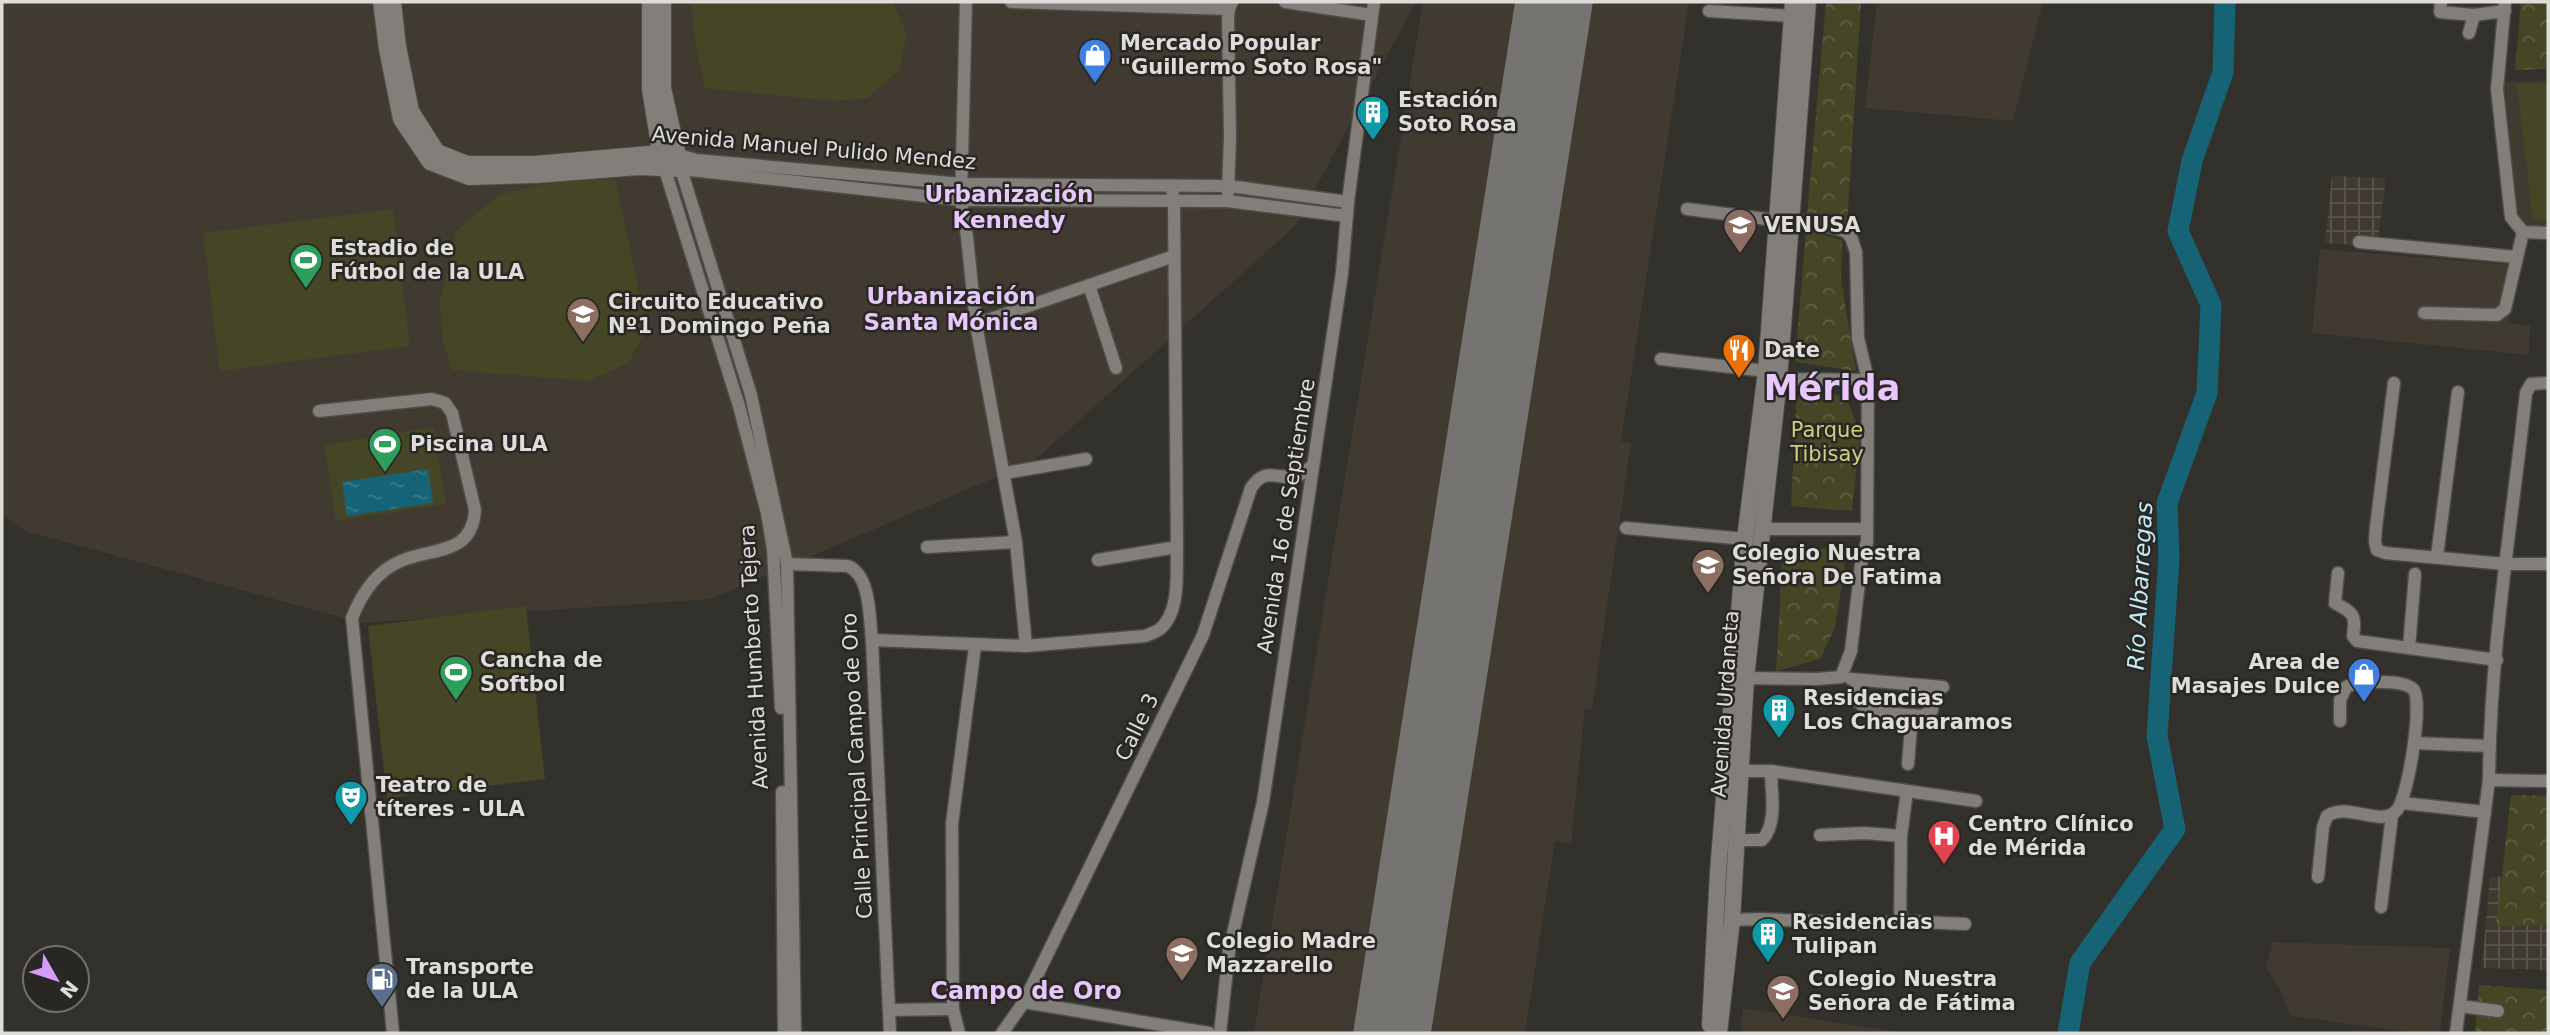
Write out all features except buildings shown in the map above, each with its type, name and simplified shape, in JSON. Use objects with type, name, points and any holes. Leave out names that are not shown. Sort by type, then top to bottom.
[{"type":"street","points":[[381,2],[401,119],[430,162],[469,177],[670,161],[961,200],[1172,192],[1347,216]]},
{"type":"street","name":"Avenida Manuel Pulido Mendez","points":[[393,2],[398,46],[411,111],[437,152],[467,164],[696,160],[962,184],[1172,192],[1229,186],[1348,202]]},
{"type":"street","name":"Avenida Humberto Tejera","points":[[650,2],[650,89],[739,406],[771,531],[782,721],[784,1033]]},
{"type":"street","name":"Avenida Humberto Tejera","points":[[663,2],[663,88],[670,161],[751,396],[787,564],[795,1033]]},
{"type":"street","points":[[966,2],[961,200],[976,324],[1016,542],[1026,646]]},
{"type":"street","points":[[1011,2],[1231,5],[1227,201]]},
{"type":"street","points":[[1285,2],[1373,8]]},
{"type":"street","name":"Avenida Urdaneta","points":[[1784,221],[1808,2]]},
{"type":"street","points":[[2441,2],[2440,12],[2474,15],[2505,6],[2497,89],[2511,217],[2523,232],[2548,233]]},
{"type":"street","name":"Avenida 16 de Septiembre","points":[[1220,1033],[1229,951],[1263,802],[1342,273],[1348,202],[1366,79],[1373,8]]},
{"type":"street","points":[[1709,11],[1792,9]]},
{"type":"street","name":"Avenida Urdaneta","points":[[1719,1033],[1732,920],[1746,678],[1761,528],[1784,221],[1792,9]]},
{"type":"street","points":[[2469,33],[2474,15]]},
{"type":"street","points":[[872,640],[1026,646],[1145,636],[1160,629],[1169,617],[1174,604],[1177,547],[1172,192]]},
{"type":"street","points":[[1687,209],[1826,224],[1845,231],[1851,237],[1856,252],[1858,338],[1868,380],[1867,542],[1861,557],[1852,651],[1841,677]]},
{"type":"street","points":[[2424,313],[2502,313],[2523,232]]},
{"type":"street","points":[[2358,242],[2516,257]]},
{"type":"street","points":[[976,324],[1174,256]]},
{"type":"street","points":[[1089,285],[1116,368]]},
{"type":"street","points":[[1661,359],[1773,375],[1868,380]]},
{"type":"street","name":"Avenida Urdaneta","points":[[1710,1033],[1718,872],[1745,539],[1773,375]]},
{"type":"street","points":[[2394,383],[2375,546],[2377,550],[2385,553],[2505,564],[2548,564]]},
{"type":"street","points":[[2456,1033],[2489,780],[2489,746],[2505,564],[2526,393],[2532,384],[2548,383]]},
{"type":"street","points":[[2437,556],[2458,392]]},
{"type":"street","points":[[319,411],[432,399],[445,403],[452,413],[475,510],[474,525],[467,537],[453,546],[401,561],[384,570],[360,597],[352,618],[393,1033]]},
{"type":"street","points":[[1005,473],[1086,459]]},
{"type":"street","name":"Calle 3","points":[[1002,1033],[1024,1002],[1203,635],[1251,488],[1261,477],[1271,474],[1295,476],[1312,466]]},
{"type":"street","points":[[1626,528],[1745,539]]},
{"type":"street","points":[[1761,528],[1865,529]]},
{"type":"street","points":[[927,547],[1016,542]]},
{"type":"street","points":[[1098,560],[1177,547]]},
{"type":"street","name":"Calle Principal Campo de Oro","points":[[787,564],[848,566],[856,570],[863,580],[872,640],[890,1033]]},
{"type":"street","points":[[2338,573],[2335,603],[2354,616],[2354,639],[2497,660]]},
{"type":"street","points":[[2409,648],[2415,574]]},
{"type":"street","points":[[959,1033],[953,1009],[952,824],[975,646]]},
{"type":"street","points":[[1746,678],[1841,677],[1939,687],[1932,710],[1923,716],[1871,712],[1856,700],[1857,680]]},
{"type":"street","points":[[2340,721],[2340,699],[2346,687],[2357,682],[2406,685],[2415,691],[2417,698],[2414,743],[2402,803],[2392,815],[2381,907]]},
{"type":"street","points":[[1908,764],[1912,715]]},
{"type":"street","points":[[2414,743],[2489,746]]},
{"type":"street","points":[[1740,771],[1771,771],[1976,801]]},
{"type":"street","points":[[1736,840],[1762,840],[1768,834],[1772,816],[1771,771]]},
{"type":"street","points":[[2489,780],[2548,781]]},
{"type":"street","points":[[1900,921],[1901,836],[1907,791]]},
{"type":"street","points":[[2402,803],[2484,812]]},
{"type":"street","points":[[2318,877],[2323,827],[2327,816],[2339,810],[2384,817],[2392,815]]},
{"type":"street","points":[[1819,835],[1865,833],[1901,836]]},
{"type":"street","points":[[1732,920],[1878,924],[1900,921],[1965,923]]},
{"type":"street","points":[[1024,1002],[1209,1033]]},
{"type":"street","points":[[2460,1006],[2498,1011]]},
{"type":"street","points":[[890,1010],[953,1009]]},
{"type":"shaded area","name":"Circuito Educativo Nº1 Domingo Peña","points":[[2,2],[1416,2],[1295,226],[1034,461],[711,599],[362,623],[25,531],[2,515]]},
{"type":"shaded area","points":[[1423,2],[1689,2],[1621,441],[1631,443],[1592,709],[1585,709],[1571,843],[1555,841],[1525,1033],[1254,1033]]},
{"type":"shaded area","points":[[1877,2],[2043,2],[2013,121],[1865,108]]},
{"type":"shaded area","points":[[2548,80],[2548,228],[2526,227],[2515,216],[2505,82]]},
{"type":"shaded area","points":[[2332,176],[2386,178],[2377,246],[2325,243]]},
{"type":"shaded area","points":[[2320,249],[2511,265],[2508,324],[2530,325],[2529,355],[2312,333]]},
{"type":"shaded area","points":[[2548,875],[2548,970],[2482,968],[2490,877]]},
{"type":"shaded area","points":[[2272,942],[2450,948],[2440,1033],[2416,1033],[2291,1016],[2266,967]]},
{"type":"shaded area","name":"Colegio Nuestra Señora de Fátima","points":[[1743,1008],[1905,1033],[1741,1033]]},
{"type":"green space","points":[[691,2],[893,2],[907,34],[899,70],[868,98],[835,101],[705,88],[695,42]]},
{"type":"green space","points":[[1826,2],[1861,2],[1847,225],[1829,217],[1807,215]]},
{"type":"green space","points":[[2521,2],[2548,2],[2548,69],[2515,70]]},
{"type":"green space","points":[[2548,83],[2548,221],[2533,220],[2517,84]]},
{"type":"green space","points":[[615,179],[647,329],[628,363],[588,381],[452,370],[443,340],[440,302],[456,231],[499,195],[555,181]]},
{"type":"green space","name":"Estadio de Fútbol de la ULA","points":[[393,209],[410,346],[220,371],[203,233]]},
{"type":"green space","name":"Parque Tibisay","points":[[1806,230],[1842,240],[1841,278],[1856,371],[1795,362]]},
{"type":"green space","name":"Parque Tibisay","points":[[1797,390],[1846,396],[1860,434],[1852,511],[1791,506]]},
{"type":"green space","name":"Piscina ULA","points":[[434,427],[446,504],[336,521],[324,445]]},
{"type":"green space","points":[[1783,548],[1847,549],[1835,628],[1820,659],[1776,671]]},
{"type":"green space","name":"Cancha de Softbol","points":[[526,606],[545,779],[387,798],[368,626]]},
{"type":"green space","points":[[2511,795],[2548,796],[2548,925],[2496,926]]},
{"type":"green space","points":[[2479,985],[2548,990],[2548,1033],[2475,1033]]},
{"type":"water","points":[[428,469],[433,503],[347,516],[342,482]]},
{"type":"waterway","name":"Río Albarregas","points":[[2068,1033],[2080,963],[2175,829],[2157,736],[2169,558],[2167,503],[2207,393],[2211,305],[2178,231],[2192,161],[2223,72],[2225,2]]},
{"type":"runway","points":[[1392,1033],[1554,2]]},
{"type":"place","name":"Mercado Popular \"Guillermo Soto Rosa\"","points":[[1095,85]]},
{"type":"place","name":"Estación Soto Rosa","points":[[1373,142]]},
{"type":"place","name":"VENUSA","points":[[1740,255]]},
{"type":"place","name":"Estadio de Fútbol de la ULA","points":[[306,290]]},
{"type":"place","name":"Circuito Educativo Nº1 Domingo Peña","points":[[583,344]]},
{"type":"place","name":"Date","points":[[1739,380]]},
{"type":"place","name":"Piscina ULA","points":[[385,474]]},
{"type":"place","name":"Colegio Nuestra Señora De Fatima","points":[[1708,595]]},
{"type":"place","name":"Cancha de Softbol","points":[[456,702]]},
{"type":"place","name":"Area de Masajes Dulce","points":[[2364,704]]},
{"type":"place","name":"Residencias Los Chaguaramos","points":[[1779,740]]},
{"type":"place","name":"Teatro de títeres - ULA","points":[[351,827]]},
{"type":"place","name":"Centro Clínico de Mérida","points":[[1944,866]]},
{"type":"place","name":"Residencias Tulipan","points":[[1768,964]]},
{"type":"place","name":"Colegio Madre Mazzarello","points":[[1182,983]]},
{"type":"place","name":"Transporte de la ULA","points":[[382,1009]]},
{"type":"place","name":"Colegio Nuestra Señora de Fátima","points":[[1783,1021]]},
{"type":"district","name":"Urbanización Kennedy","points":[[1009,207]]},
{"type":"district","name":"Urbanización Santa Mónica","points":[[951,309]]},
{"type":"district","name":"Mérida","points":[[1832,388]]},
{"type":"district","name":"Campo de Oro","points":[[1026,991]]}]
